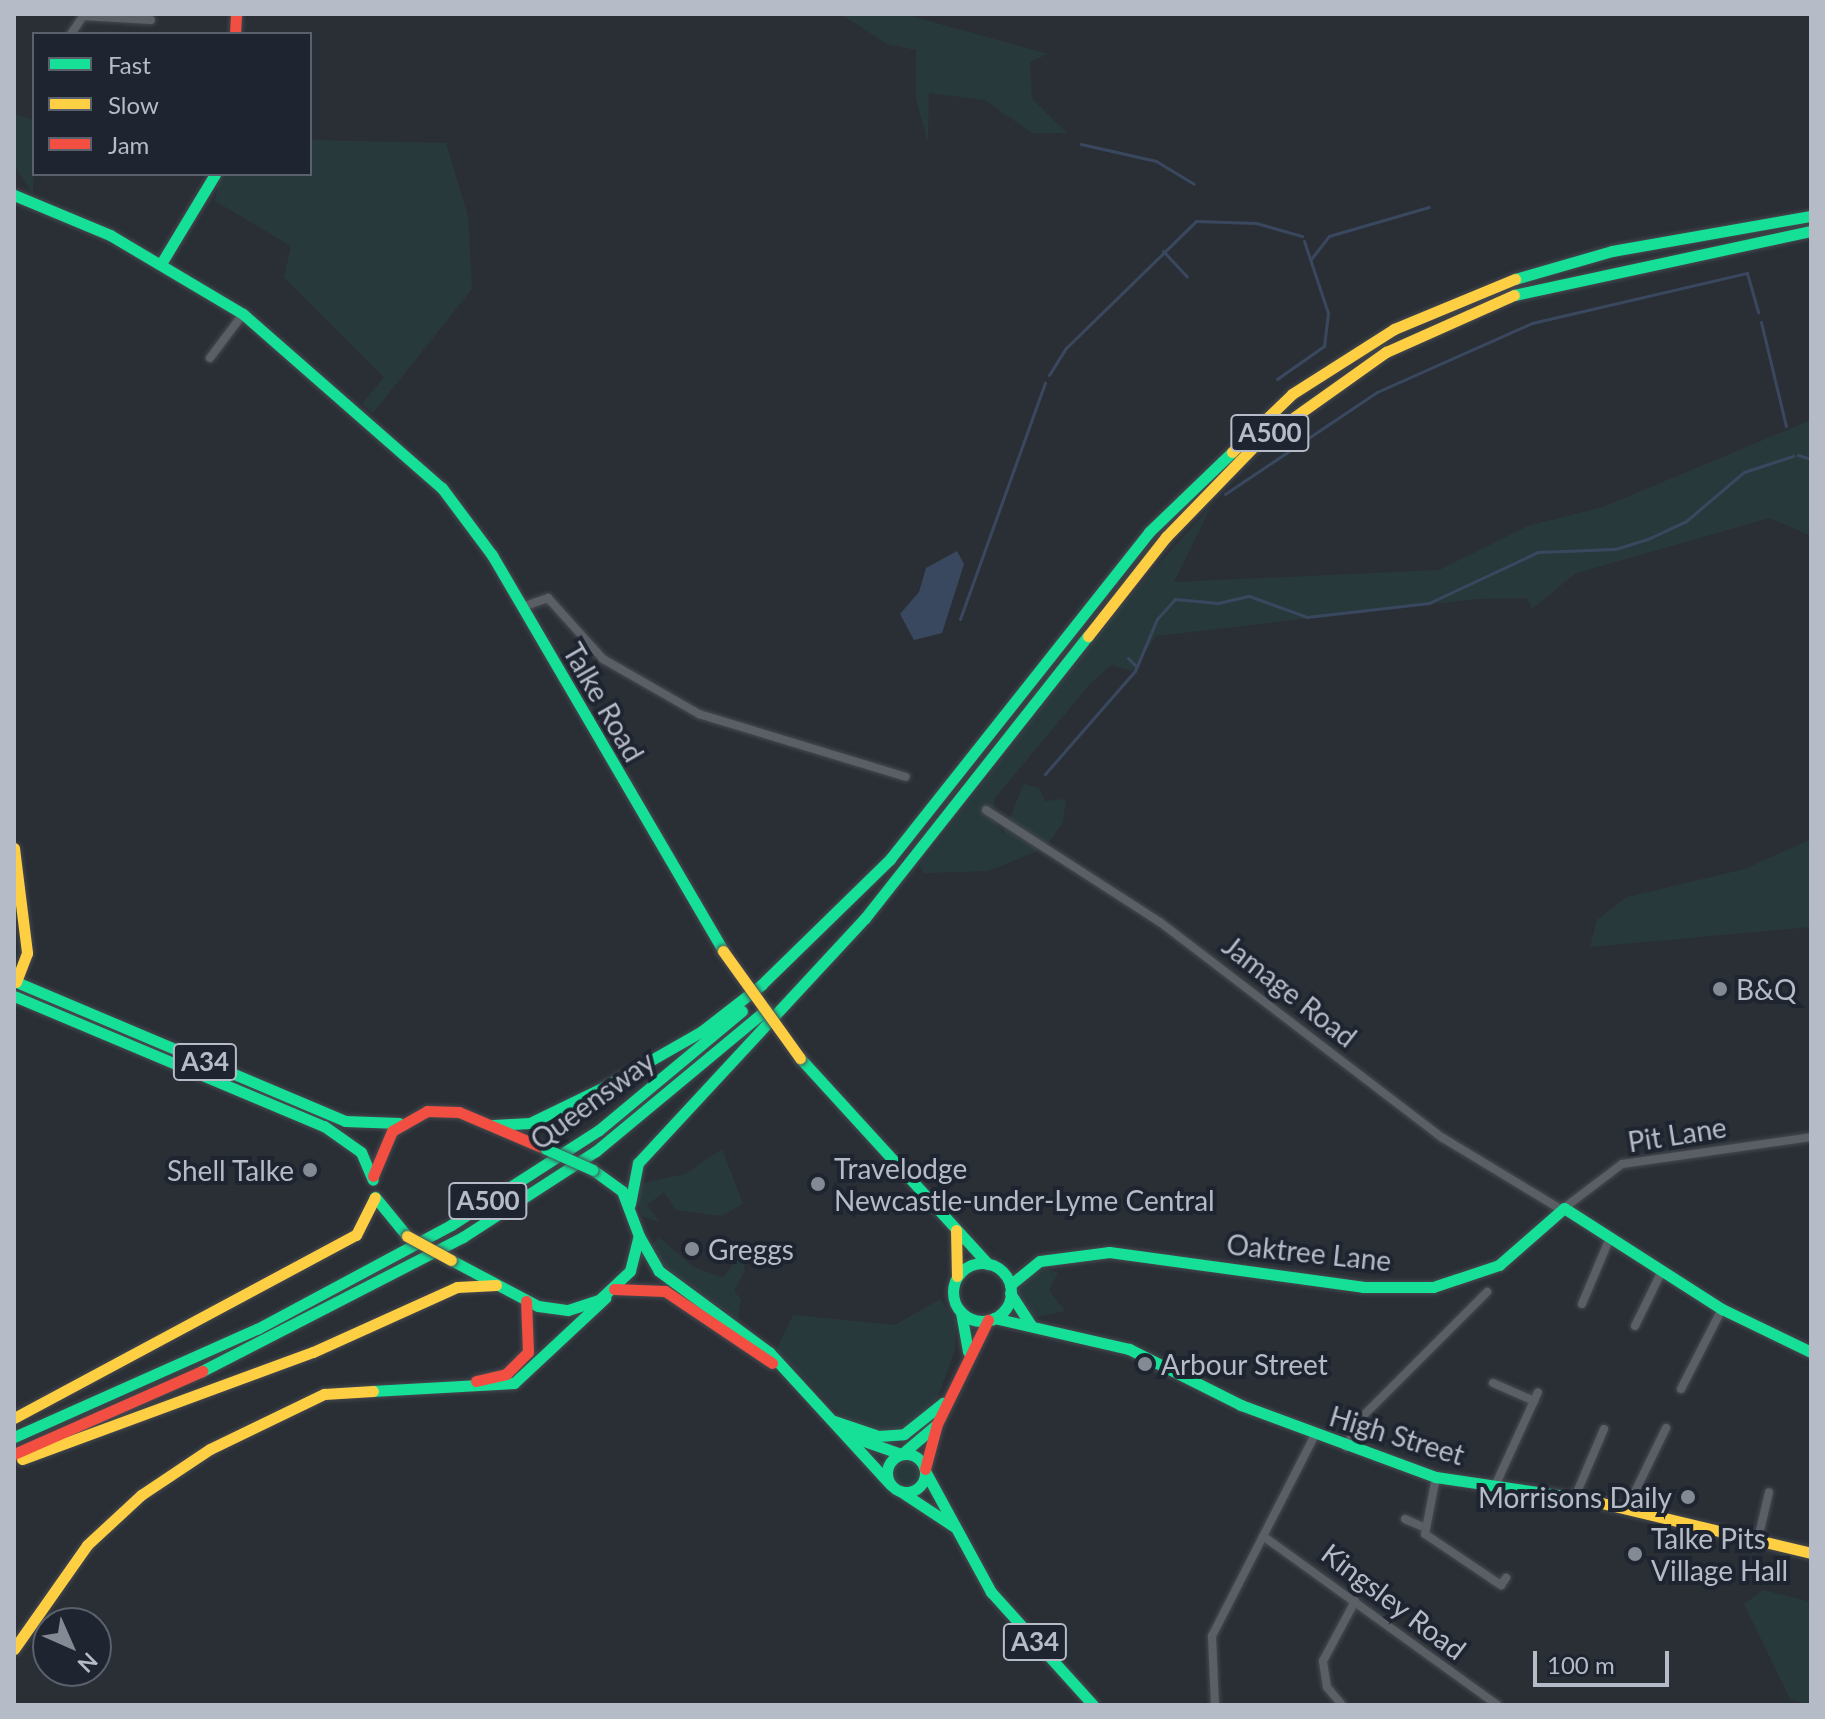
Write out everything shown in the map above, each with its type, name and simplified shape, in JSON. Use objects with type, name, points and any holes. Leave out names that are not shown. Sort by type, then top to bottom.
[{"type":"main road","points":[[162,262],[214,176]]},
{"type":"main road","name":"Talke Road","points":[[14,195],[162,262],[243,314],[442,488],[522,607],[723,951],[800,1058],[994,1266]]},
{"type":"main road","name":"A500","points":[[890,859],[1149,532],[1292,394],[1394,329],[1526,273],[1811,216]]},
{"type":"main road","name":"A500","points":[[893,882],[1166,537],[1303,407],[1386,352],[1507,297],[1811,231]]},
{"type":"main road","points":[[14,848],[27,953],[15,982]]},
{"type":"main road","points":[[493,1125],[530,1123],[560,1110],[702,1031],[761,985],[890,859]]},
{"type":"main road","name":"Queensway","points":[[14,1437],[348,1284],[599,1130],[785,972],[890,859]]},
{"type":"main road","points":[[14,1649],[87,1545],[191,1460],[324,1394],[448,1386],[494,1387],[523,1378],[630,1271],[639,1236],[630,1204],[638,1163],[893,882]]},
{"type":"main road","name":"Queensway","points":[[14,1454],[361,1296],[583,1160],[736,1039],[893,882]]},
{"type":"main road","name":"A34","points":[[15,982],[345,1121],[399,1123]]},
{"type":"main road","name":"A34","points":[[14,996],[344,1136],[373,1180]]},
{"type":"main road","points":[[611,1292],[568,1310],[526,1301],[407,1236],[375,1197],[373,1180],[377,1155],[399,1123],[441,1110],[493,1125],[593,1170],[630,1204]]},
{"type":"main road","points":[[14,1418],[356,1235],[375,1197]]},
{"type":"main road","name":"Jamage Road","points":[[1563,1209],[1722,1309],[1811,1352]]},
{"type":"main road","name":"Oaktree Lane","points":[[994,1266],[1026,1268],[1066,1253],[1109,1252],[1363,1287],[1433,1287],[1499,1265],[1563,1209]]},
{"type":"main road","points":[[951,1220],[960,1240],[953,1295],[961,1312],[968,1352]]},
{"type":"main road","name":"A34","points":[[639,1236],[659,1271],[740,1328],[847,1435],[895,1488],[953,1526]]},
{"type":"main road","points":[[957,1276],[994,1266],[1032,1325]]},
{"type":"main road","name":"Oaktree Lane","points":[[1010,1289],[1026,1268]]},
{"type":"main road","points":[[14,1462],[313,1352],[457,1287],[496,1285]]},
{"type":"main road","points":[[937,1424],[887,1468],[895,1488],[917,1488],[937,1424],[968,1352],[1010,1289]]},
{"type":"main road","name":"A34","points":[[611,1292],[665,1291],[772,1363]]},
{"type":"main road","points":[[448,1386],[488,1379],[520,1363],[532,1339],[526,1301]]},
{"type":"main road","points":[[961,1312],[991,1319]]},
{"type":"main road","name":"High Street","points":[[991,1319],[1032,1325],[1129,1349],[1345,1448],[1436,1477],[1628,1506],[1811,1553]]},
{"type":"main road","points":[[830,1420],[878,1436],[904,1434],[947,1400]]},
{"type":"main road","name":"A34","points":[[847,1435],[902,1454]]},
{"type":"main road","points":[[902,1454],[925,1470]]},
{"type":"main road","name":"A34","points":[[925,1470],[991,1592],[1093,1705]]},
{"type":"street","points":[[72,32],[79,17],[151,20]]},
{"type":"street","points":[[210,358],[243,314]]},
{"type":"street","points":[[522,607],[548,598],[603,659],[699,714],[906,777]]},
{"type":"street","name":"Jamage Road","points":[[986,810],[1160,922],[1443,1138],[1563,1209]]},
{"type":"street","name":"Pit Lane","points":[[1563,1209],[1597,1176],[1622,1164],[1811,1137]]},
{"type":"street","points":[[1582,1304],[1609,1240]]},
{"type":"street","points":[[1635,1326],[1661,1273]]},
{"type":"street","points":[[1345,1448],[1360,1419],[1487,1292]]},
{"type":"street","points":[[1681,1389],[1722,1309]]},
{"type":"street","points":[[1493,1383],[1536,1397],[1495,1486]]},
{"type":"street","points":[[1628,1506],[1666,1428]]},
{"type":"street","points":[[1575,1497],[1604,1429]]},
{"type":"street","points":[[1215,1705],[1212,1636],[1315,1435]]},
{"type":"street","points":[[1421,1526],[1436,1477]]},
{"type":"street","points":[[1758,1539],[1769,1492]]},
{"type":"street","points":[[1405,1519],[1421,1526],[1453,1556],[1501,1585],[1506,1578]]},
{"type":"street","name":"Kingsley Road","points":[[1263,1536],[1497,1705]]},
{"type":"street","points":[[1342,1705],[1327,1687],[1323,1661],[1355,1601]]},
{"type":"shaded area","points":[[841,14],[904,14],[1048,54],[1030,62],[1032,99],[1067,133],[1032,133],[985,100],[929,93],[928,142],[916,99],[916,50],[887,44]]},
{"type":"shaded area","points":[[14,114],[32,119],[33,195],[14,164]]},
{"type":"shaded area","points":[[312,140],[446,143],[468,216],[472,289],[373,413],[362,404],[384,377],[284,277],[291,246],[215,201],[221,176],[312,176]]},
{"type":"shaded area","points":[[1811,420],[1811,536],[1770,518],[1576,573],[1532,609],[1527,598],[1477,599],[1156,636],[1133,671],[1111,665],[1090,684],[995,798],[993,817],[1003,834],[1024,784],[1039,788],[1045,801],[1066,799],[1063,822],[1045,848],[988,871],[924,873],[919,866],[1119,608],[1211,506],[1174,582],[1439,570],[1528,526],[1603,507]]},
{"type":"shaded area","points":[[1811,839],[1811,927],[1590,947],[1597,920],[1627,897],[1745,869]]},
{"type":"shaded area","points":[[722,1149],[743,1204],[721,1216],[676,1210],[664,1192],[647,1205],[659,1222],[642,1216],[633,1185],[685,1174]]},
{"type":"shaded area","points":[[659,1237],[694,1267],[723,1278],[740,1254],[745,1271],[734,1291],[741,1299],[738,1320],[659,1263],[651,1245]]},
{"type":"shaded area","points":[[1047,1269],[1058,1273],[1049,1290],[1065,1311],[1028,1319],[1015,1291],[1019,1279]]},
{"type":"shaded area","points":[[940,1299],[956,1321],[955,1349],[938,1397],[902,1430],[879,1431],[844,1418],[776,1350],[793,1315],[895,1325]]},
{"type":"shaded area","points":[[906,1460],[915,1464],[919,1473],[915,1482],[906,1486],[897,1482],[893,1473],[897,1464]]},
{"type":"shaded area","points":[[1763,1590],[1811,1602],[1811,1705],[1790,1699],[1744,1604]]},
{"type":"water","points":[[957,551],[964,564],[942,633],[914,640],[900,614],[919,592],[926,568]]},
{"type":"waterway","points":[[1081,144],[1156,161],[1194,184]]},
{"type":"waterway","points":[[1311,259],[1329,236],[1429,207]]},
{"type":"waterway","points":[[1049,375],[1066,348],[1196,221],[1256,223],[1302,236]]},
{"type":"waterway","points":[[1277,379],[1324,346],[1328,313],[1304,241]]},
{"type":"waterway","points":[[1163,251],[1187,277]]},
{"type":"waterway","points":[[1225,494],[1377,392],[1532,323],[1747,273],[1758,312]]},
{"type":"waterway","points":[[1761,322],[1786,426]]},
{"type":"waterway","points":[[960,619],[1045,383]]},
{"type":"waterway","points":[[1798,455],[1811,459]]},
{"type":"waterway","points":[[1045,774],[1135,671],[1157,619],[1175,599],[1218,603],[1249,596],[1307,617],[1429,603],[1538,552],[1615,549],[1650,538],[1685,522],[1744,472],[1793,456]]},
{"type":"waterway","points":[[1128,658],[1136,666]]},
{"type":"traffic: fast","points":[[162,262],[214,176]]},
{"type":"traffic: fast","points":[[14,195],[110,235],[243,314],[442,488],[492,555],[723,951]]},
{"type":"traffic: fast","points":[[1515,279],[1612,251],[1811,216]]},
{"type":"traffic: fast","points":[[1514,295],[1811,231]]},
{"type":"traffic: fast","points":[[493,1125],[530,1123],[604,1087],[702,1031],[761,985],[890,859],[1149,532],[1232,452]]},
{"type":"traffic: fast","points":[[630,1204],[638,1163],[865,918],[1088,636]]},
{"type":"traffic: fast","points":[[14,981],[345,1121],[399,1123]]},
{"type":"traffic: fast","points":[[14,996],[324,1126],[361,1152],[373,1180]]},
{"type":"traffic: fast","points":[[202,1371],[463,1237],[596,1151],[766,1010]]},
{"type":"traffic: fast","points":[[14,1437],[257,1329],[451,1225],[599,1130],[742,1011]]},
{"type":"traffic: fast","points":[[800,1058],[988,1264]]},
{"type":"traffic: fast","points":[[546,1149],[593,1170]]},
{"type":"traffic: fast","points":[[451,1260],[538,1306],[568,1310],[599,1300],[630,1271],[639,1236],[622,1191],[593,1170]]},
{"type":"traffic: fast","points":[[375,1197],[407,1236]]},
{"type":"traffic: fast","points":[[1010,1285],[1040,1261],[1109,1252],[1363,1287],[1433,1287],[1499,1265],[1564,1208],[1722,1309],[1811,1352]]},
{"type":"traffic: fast","points":[[639,1236],[659,1271],[769,1352],[891,1485]]},
{"type":"traffic: fast","points":[[982,1263],[1002,1272],[1011,1292],[1002,1312],[982,1321],[962,1312],[953,1292],[962,1272],[982,1263]]},
{"type":"traffic: fast","points":[[1010,1293],[1031,1325]]},
{"type":"traffic: fast","points":[[373,1391],[514,1383],[605,1298]]},
{"type":"traffic: fast","points":[[961,1312],[968,1351]]},
{"type":"traffic: fast","points":[[994,1318],[1129,1349],[1241,1405],[1436,1477],[1585,1499]]},
{"type":"traffic: fast","points":[[834,1421],[878,1436],[904,1434],[943,1403]]},
{"type":"traffic: fast","points":[[903,1453],[936,1425]]},
{"type":"traffic: fast","points":[[847,1435],[901,1454]]},
{"type":"traffic: fast","points":[[906,1454],[920,1459],[925,1473],[920,1487],[906,1492],[892,1487],[887,1473],[892,1459],[906,1454]]},
{"type":"traffic: fast","points":[[925,1471],[991,1592],[1093,1705]]},
{"type":"traffic: fast","points":[[900,1491],[953,1526]]},
{"type":"traffic: slow","points":[[1232,452],[1292,394],[1394,329],[1515,279]]},
{"type":"traffic: slow","points":[[1088,636],[1166,537],[1255,445],[1386,352],[1514,295]]},
{"type":"traffic: slow","points":[[14,848],[27,953],[16,982]]},
{"type":"traffic: slow","points":[[723,951],[800,1058]]},
{"type":"traffic: slow","points":[[14,1418],[356,1235],[375,1197]]},
{"type":"traffic: slow","points":[[956,1230],[957,1276]]},
{"type":"traffic: slow","points":[[407,1236],[451,1260]]},
{"type":"traffic: slow","points":[[22,1459],[313,1352],[457,1287],[496,1285]]},
{"type":"traffic: slow","points":[[14,1649],[87,1545],[141,1495],[210,1449],[324,1394],[373,1391]]},
{"type":"traffic: slow","points":[[1585,1499],[1811,1553]]},
{"type":"traffic: jam","points":[[235,32],[236,14]]},
{"type":"traffic: jam","points":[[373,1176],[392,1131],[427,1111],[459,1112],[546,1149]]},
{"type":"traffic: jam","points":[[614,1289],[665,1291],[772,1363]]},
{"type":"traffic: jam","points":[[476,1381],[506,1374],[528,1352],[526,1301]]},
{"type":"traffic: jam","points":[[925,1469],[937,1424],[988,1320]]},
{"type":"traffic: jam","points":[[14,1454],[202,1371]]},
{"type":"place","name":"B&Q","points":[[1720,989]]},
{"type":"place","name":"Shell Talke","points":[[310,1170]]},
{"type":"place","name":"Travelodge Newcastle-under-Lyme Central","points":[[818,1184]]},
{"type":"place","name":"Greggs","points":[[692,1249]]},
{"type":"place","name":"Arbour Street","points":[[1145,1364]]},
{"type":"place","name":"Morrisons Daily","points":[[1688,1497]]},
{"type":"place","name":"Talke Pits Village Hall","points":[[1635,1554]]}]
